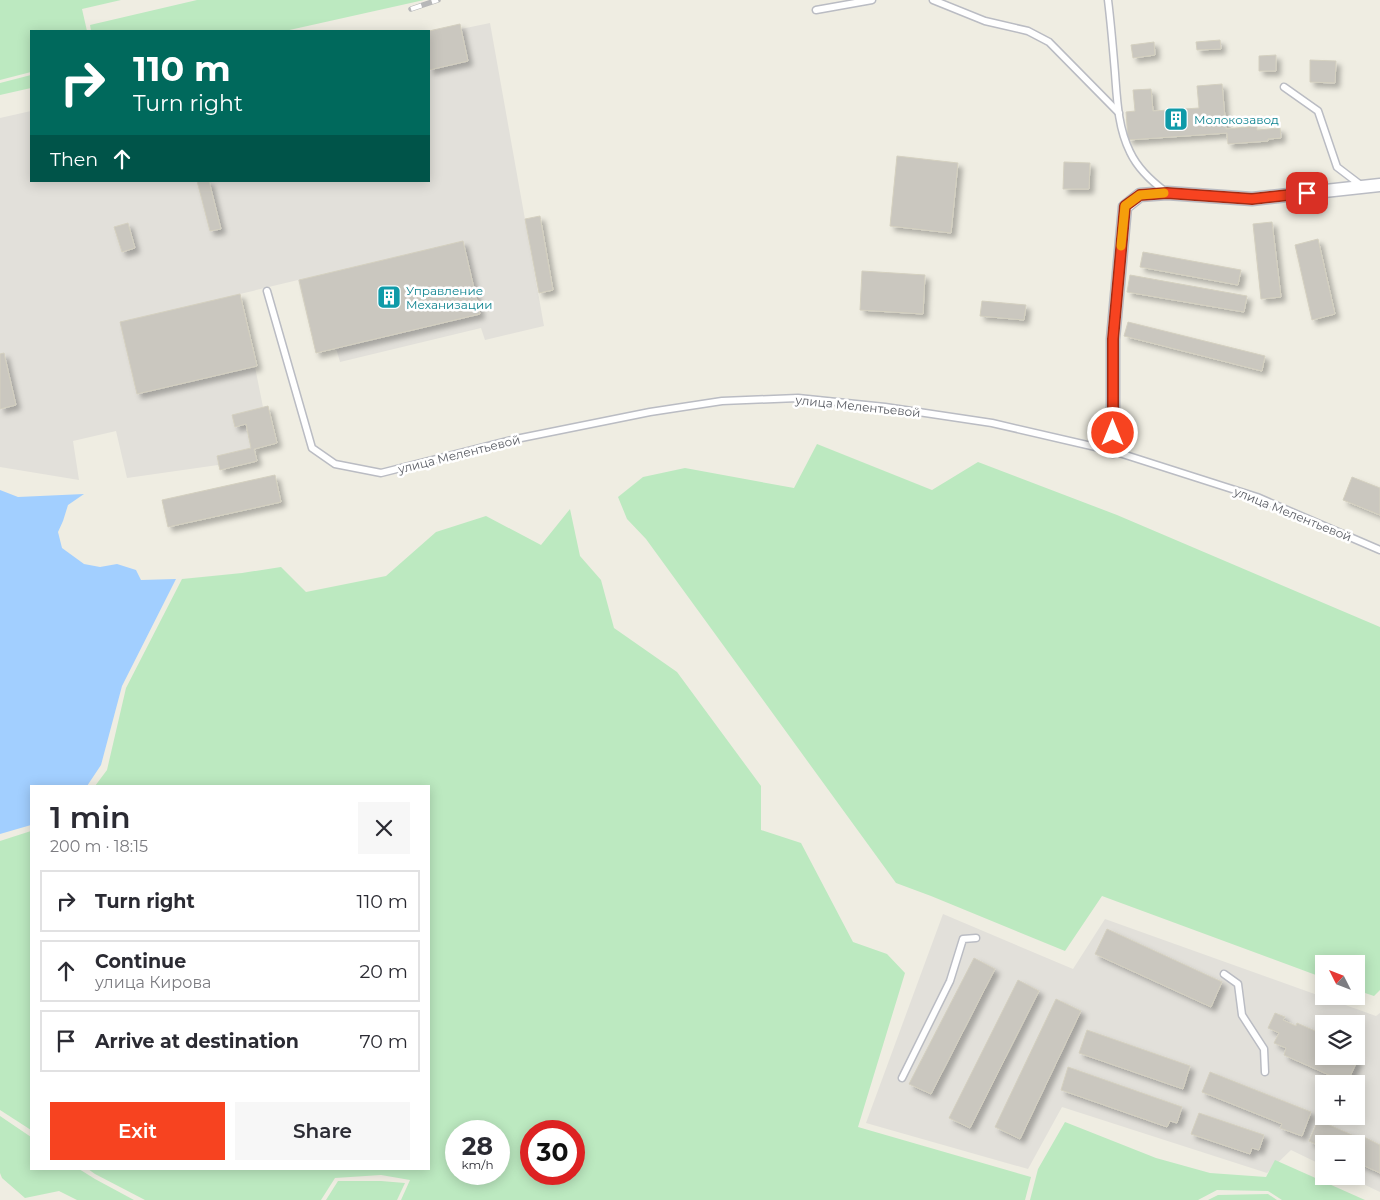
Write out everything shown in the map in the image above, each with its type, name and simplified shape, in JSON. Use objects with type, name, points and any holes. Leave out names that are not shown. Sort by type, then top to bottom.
[{"type":"street","points":[[1114,451],[1113,339],[1125,206],[1140,195],[1167,193],[1252,199],[1380,184]]},
{"type":"lane","points":[[816,10],[872,0]]},
{"type":"lane","points":[[933,0],[985,20],[1028,31],[1049,42],[1118,113]]},
{"type":"lane","points":[[1108,0],[1118,113],[1125,139],[1139,167],[1150,180],[1167,193]]},
{"type":"lane","points":[[1284,87],[1318,111],[1337,167],[1363,186]]},
{"type":"lane","name":"улица Мелентьевой","points":[[267,291],[312,448],[335,464],[381,473],[516,439],[650,412],[722,401],[798,398],[885,408],[992,424],[1114,451],[1257,497],[1380,550]]},
{"type":"lane","points":[[902,1078],[950,981],[963,939],[976,938]]},
{"type":"lane","points":[[1224,974],[1238,984],[1242,1014],[1264,1049],[1265,1072]]},
{"type":"shaded area","name":"Управление Механизации","points":[[490,23],[544,326],[485,340],[481,328],[340,362],[336,348],[316,353],[298,280],[240,294],[257,366],[255,367],[263,407],[268,406],[277,443],[254,449],[257,461],[220,470],[218,465],[127,478],[116,431],[73,441],[79,480],[0,467],[0,118],[30,111],[30,182],[430,182],[430,31],[460,24],[461,29]]},
{"type":"shaded area","points":[[943,914],[1073,969],[1105,919],[1315,994],[1315,1005],[1345,1005],[1376,1016],[1380,1013],[1380,1192],[1365,1185],[1365,1135],[1315,1135],[1315,1162],[1291,1150],[1267,1173],[1062,1107],[1028,1169],[866,1123]]},
{"type":"green space","points":[[0,0],[121,0],[82,9],[87,30],[30,30],[30,72],[0,80]]},
{"type":"green space","points":[[197,0],[424,0],[289,30],[91,30],[90,25]]},
{"type":"green space","points":[[30,75],[30,88],[0,95],[0,83]]},
{"type":"green space","points":[[817,444],[932,490],[978,462],[1117,515],[1380,627],[1380,990],[1374,996],[1365,993],[1365,955],[1315,955],[1315,975],[1102,896],[1065,951],[896,883],[646,539],[627,519],[618,497],[643,477],[685,468],[794,488]]},
{"type":"green space","points":[[570,509],[580,556],[601,580],[614,628],[677,672],[761,786],[761,830],[801,843],[853,942],[887,954],[905,973],[858,1127],[1031,1177],[1025,1200],[401,1200],[410,1180],[381,1175],[335,1178],[321,1200],[145,1200],[89,1170],[430,1170],[430,785],[96,785],[107,770],[126,688],[182,579],[281,567],[306,592],[386,576],[436,532],[486,516],[541,545]]},
{"type":"green space","points":[[30,831],[30,1129],[0,1110],[0,841]]},
{"type":"green space","points":[[0,1116],[30,1136],[30,1170],[81,1170],[134,1200],[77,1200],[59,1191],[25,1198],[2,1178],[0,1173]]},
{"type":"green space","points":[[1065,1122],[1156,1158],[1210,1173],[1266,1177],[1275,1160],[1315,1178],[1315,1185],[1331,1185],[1365,1200],[1282,1200],[1268,1191],[1217,1190],[1198,1200],[1030,1200],[1038,1169]]},
{"type":"green space","points":[[338,1181],[405,1183],[397,1200],[326,1200]]},
{"type":"green space","points":[[1268,1194],[1277,1200],[1208,1200],[1218,1195]]},
{"type":"water","points":[[0,490],[18,497],[84,494],[68,505],[58,532],[62,548],[84,564],[100,567],[117,564],[136,570],[141,580],[176,579],[122,686],[101,765],[88,785],[30,785],[30,825],[0,834]]},
{"type":"building","points":[[460,24],[468,61],[430,70],[430,31]]},
{"type":"building","points":[[1220,40],[1221,49],[1197,50],[1196,42]]},
{"type":"building","points":[[1154,42],[1155,55],[1133,58],[1131,45]]},
{"type":"building","points":[[1276,55],[1276,71],[1259,71],[1259,56]]},
{"type":"building","points":[[1310,60],[1336,61],[1335,83],[1310,82]]},
{"type":"building","name":"Молокозавод","points":[[1222,84],[1226,129],[1257,126],[1257,130],[1280,128],[1281,138],[1268,139],[1268,141],[1228,144],[1227,133],[1128,140],[1126,112],[1135,111],[1133,90],[1151,89],[1153,111],[1199,108],[1197,86]]},
{"type":"building","points":[[897,156],[958,163],[951,233],[890,226]]},
{"type":"building","points":[[1064,162],[1090,163],[1089,189],[1063,189]]},
{"type":"building","points":[[197,182],[209,182],[221,229],[210,231]]},
{"type":"building","points":[[540,216],[553,290],[539,293],[525,219]]},
{"type":"building","points":[[1272,222],[1281,297],[1261,299],[1253,224]]},
{"type":"building","points":[[128,223],[135,248],[122,252],[114,227]]},
{"type":"building","points":[[1318,239],[1335,314],[1312,320],[1295,245]]},
{"type":"building","name":"Управление Механизации","points":[[463,241],[480,314],[316,353],[299,280]]},
{"type":"building","points":[[1143,252],[1241,270],[1238,285],[1140,267]]},
{"type":"building","points":[[862,271],[925,275],[923,314],[860,310]]},
{"type":"building","points":[[1130,275],[1247,296],[1244,312],[1127,292]]},
{"type":"building","points":[[240,294],[257,366],[137,394],[120,322]]},
{"type":"building","points":[[982,301],[1026,305],[1024,320],[980,316]]},
{"type":"building","points":[[1128,322],[1265,356],[1262,371],[1124,336]]},
{"type":"building","points":[[4,353],[16,405],[0,409],[0,354]]},
{"type":"building","points":[[268,406],[277,443],[254,449],[257,461],[220,470],[217,456],[251,448],[246,424],[235,427],[232,415]]},
{"type":"building","points":[[275,475],[281,502],[168,527],[162,500]]},
{"type":"building","points":[[1352,477],[1380,488],[1380,515],[1343,500]]},
{"type":"building","points":[[1107,929],[1222,982],[1211,1007],[1095,954]]},
{"type":"building","points":[[974,958],[995,969],[931,1094],[909,1084]]},
{"type":"building","points":[[1018,980],[1039,991],[970,1128],[949,1118]]},
{"type":"building","points":[[1056,999],[1081,1011],[1020,1139],[995,1127]]},
{"type":"building","points":[[1275,1013],[1285,1017],[1283,1020],[1296,1026],[1297,1023],[1315,1031],[1315,1065],[1355,1065],[1351,1075],[1329,1075],[1284,1055],[1286,1048],[1274,1043],[1279,1033],[1268,1028]]},
{"type":"building","points":[[1087,1030],[1190,1066],[1183,1089],[1079,1053]]},
{"type":"building","points":[[1068,1067],[1182,1107],[1177,1123],[1170,1121],[1167,1127],[1061,1090]]},
{"type":"building","points":[[1210,1072],[1311,1112],[1302,1136],[1280,1128],[1282,1124],[1202,1092]]},
{"type":"building","points":[[1199,1113],[1264,1135],[1259,1150],[1252,1148],[1250,1154],[1191,1134]]},
{"type":"building","points":[[1316,1125],[1329,1125],[1352,1135],[1315,1135],[1315,1144],[1309,1141]]},
{"type":"building","points":[[1365,1138],[1380,1145],[1380,1173],[1365,1166]]},
{"type":"railway","points":[[411,9],[438,0]]},
{"type":"slow traffic","points":[[1121,246],[1125,206],[1140,195],[1164,193]]},
{"type":"place","name":"Молокозавод","points":[[1176,119]]},
{"type":"place","name":"Управление Механизации","points":[[389,297]]},
{"type":"route","points":[[1113,433],[1113,339],[1125,206],[1140,195],[1167,193],[1252,199],[1307,193]]}]
